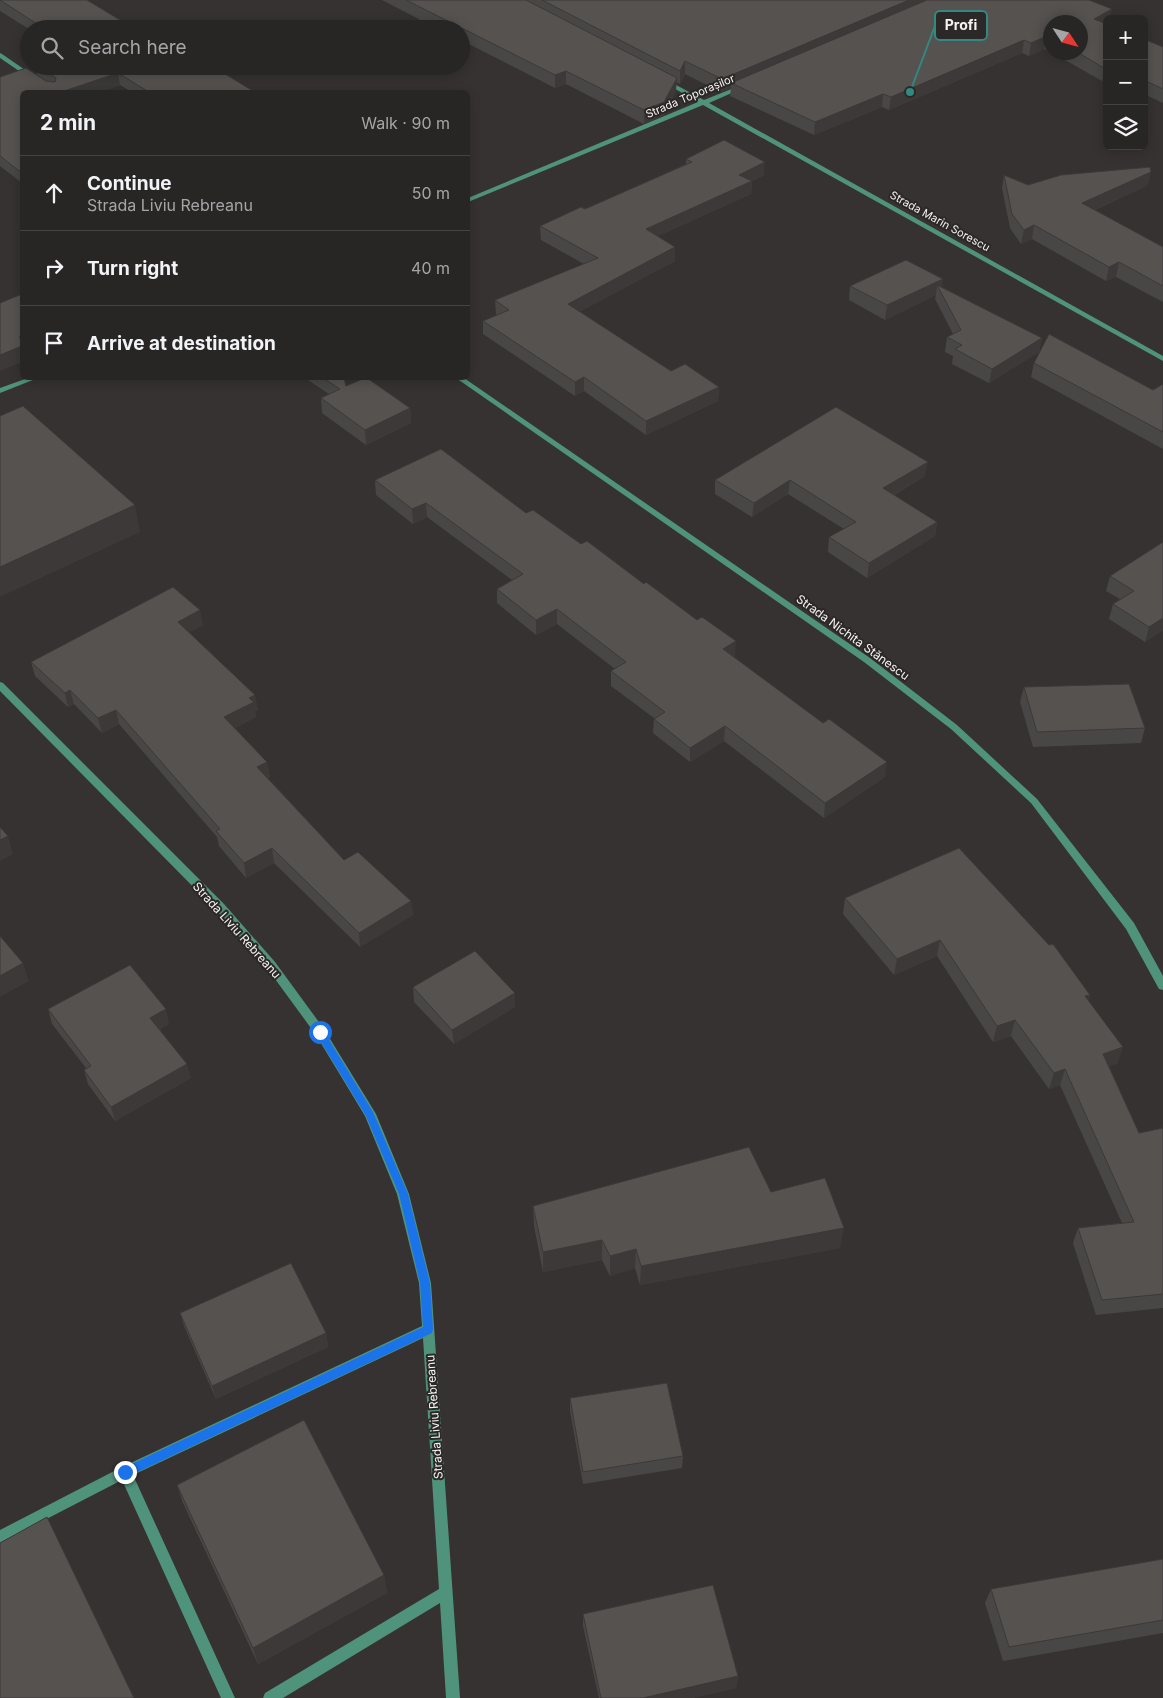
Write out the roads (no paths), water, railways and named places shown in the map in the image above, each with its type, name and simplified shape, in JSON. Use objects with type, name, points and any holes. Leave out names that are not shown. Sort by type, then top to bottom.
[{"type":"street","points":[[0,55],[20,69]]},
{"type":"street","points":[[29,75],[51,90]]},
{"type":"street","name":"Strada Marin Sorescu","points":[[654,76],[706,102],[1163,359]]},
{"type":"street","name":"Strada Toporașilor","points":[[470,199],[750,83]]},
{"type":"street","points":[[0,391],[29,380]]},
{"type":"street","name":"Strada Nichita Stănescu","points":[[463,380],[867,660],[954,728],[1034,802],[1130,926],[1163,986]]},
{"type":"street","name":"Strada Liviu Rebreanu","points":[[0,685],[220,908],[271,965],[320,1032],[370,1114],[403,1194],[425,1283],[453,1698]]},
{"type":"street","points":[[0,1537],[125,1472],[428,1329]]},
{"type":"street","points":[[125,1472],[228,1698]]},
{"type":"street","points":[[270,1698],[446,1592]]},
{"type":"place","name":"Profi","points":[[910,92]]}]
